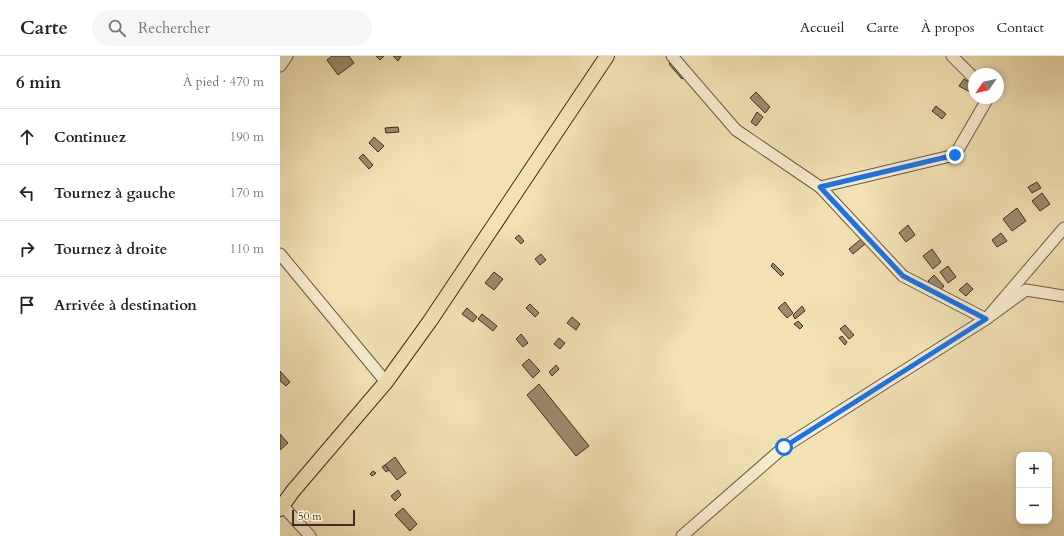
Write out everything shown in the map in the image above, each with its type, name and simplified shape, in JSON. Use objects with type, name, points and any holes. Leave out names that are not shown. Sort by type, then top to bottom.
[{"type":"main road","points":[[282,508],[293,491],[386,382],[430,321],[607,56]]},
{"type":"street","points":[[672,56],[736,130],[820,187],[903,276],[986,319]]},
{"type":"street","points":[[952,56],[968,72]]},
{"type":"street","points":[[820,187],[955,155],[985,104]]},
{"type":"street","points":[[986,319],[1064,228]]},
{"type":"street","points":[[280,254],[386,382]]},
{"type":"street","points":[[682,536],[784,447],[986,319],[1026,290],[1064,296]]},
{"type":"street","points":[[282,508],[310,536]]},
{"type":"building","points":[[332,56],[349,56],[354,63],[338,75],[327,60]]},
{"type":"building","points":[[376,56],[384,56],[380,60]]},
{"type":"building","points":[[393,56],[401,56],[398,61]]},
{"type":"building","points":[[673,60],[686,75],[682,79],[669,64]]},
{"type":"building","points":[[964,79],[968,81],[968,91],[959,86]]},
{"type":"building","points":[[756,92],[770,107],[765,113],[750,98]]},
{"type":"building","points":[[936,106],[946,114],[942,119],[932,111]]},
{"type":"building","points":[[757,112],[763,117],[756,126],[751,122]]},
{"type":"building","points":[[398,127],[399,132],[386,133],[385,128]]},
{"type":"building","points":[[374,137],[384,146],[378,152],[369,143]]},
{"type":"building","points":[[363,154],[373,165],[369,169],[359,158]]},
{"type":"building","points":[[1037,182],[1041,188],[1032,193],[1028,187]]},
{"type":"building","points":[[1042,193],[1050,204],[1040,211],[1032,201]]},
{"type":"building","points":[[1017,208],[1026,221],[1012,231],[1003,219]]},
{"type":"building","points":[[908,225],[915,235],[906,242],[899,233]]},
{"type":"building","points":[[1001,233],[1007,241],[997,247],[992,240]]},
{"type":"building","points":[[519,235],[524,241],[521,244],[515,238]]},
{"type":"building","points":[[861,239],[865,244],[853,254],[849,249]]},
{"type":"building","points":[[932,249],[941,262],[933,269],[923,256]]},
{"type":"building","points":[[541,254],[546,260],[540,265],[535,259]]},
{"type":"building","points":[[773,263],[784,274],[781,276],[771,266]]},
{"type":"building","points":[[948,266],[956,277],[948,283],[940,272]]},
{"type":"building","points":[[494,272],[503,279],[494,290],[485,283]]},
{"type":"building","points":[[934,275],[944,286],[939,292],[928,281]]},
{"type":"building","points":[[967,283],[973,289],[966,296],[959,290]]},
{"type":"building","points":[[785,302],[793,313],[787,318],[778,308]]},
{"type":"building","points":[[530,304],[539,313],[535,317],[526,308]]},
{"type":"building","points":[[802,306],[805,311],[795,319],[793,315]]},
{"type":"building","points":[[467,308],[477,317],[473,322],[462,314]]},
{"type":"building","points":[[482,314],[497,326],[493,331],[478,319]]},
{"type":"building","points":[[572,317],[580,324],[576,330],[567,323]]},
{"type":"building","points":[[798,321],[803,326],[800,329],[794,324]]},
{"type":"building","points":[[845,325],[854,335],[849,339],[840,329]]},
{"type":"building","points":[[521,334],[528,343],[523,347],[516,339]]},
{"type":"building","points":[[842,336],[847,342],[845,345],[839,338]]},
{"type":"building","points":[[559,338],[565,343],[560,349],[554,344]]},
{"type":"building","points":[[529,359],[540,371],[533,378],[522,365]]},
{"type":"building","points":[[556,365],[559,369],[552,376],[549,372]]},
{"type":"building","points":[[280,371],[290,382],[286,386],[280,381]]},
{"type":"building","points":[[539,384],[589,446],[576,456],[527,395]]},
{"type":"building","points":[[280,434],[288,443],[280,450]]},
{"type":"building","points":[[395,457],[406,473],[397,480],[385,465]]},
{"type":"building","points":[[385,465],[389,470],[386,472],[382,467]]},
{"type":"building","points":[[373,471],[376,473],[372,476],[370,474]]},
{"type":"building","points":[[398,490],[401,495],[395,501],[391,496]]},
{"type":"building","points":[[403,508],[417,524],[410,531],[395,515]]},
{"type":"route","points":[[784,447],[986,319],[903,276],[820,187],[955,155]]}]
